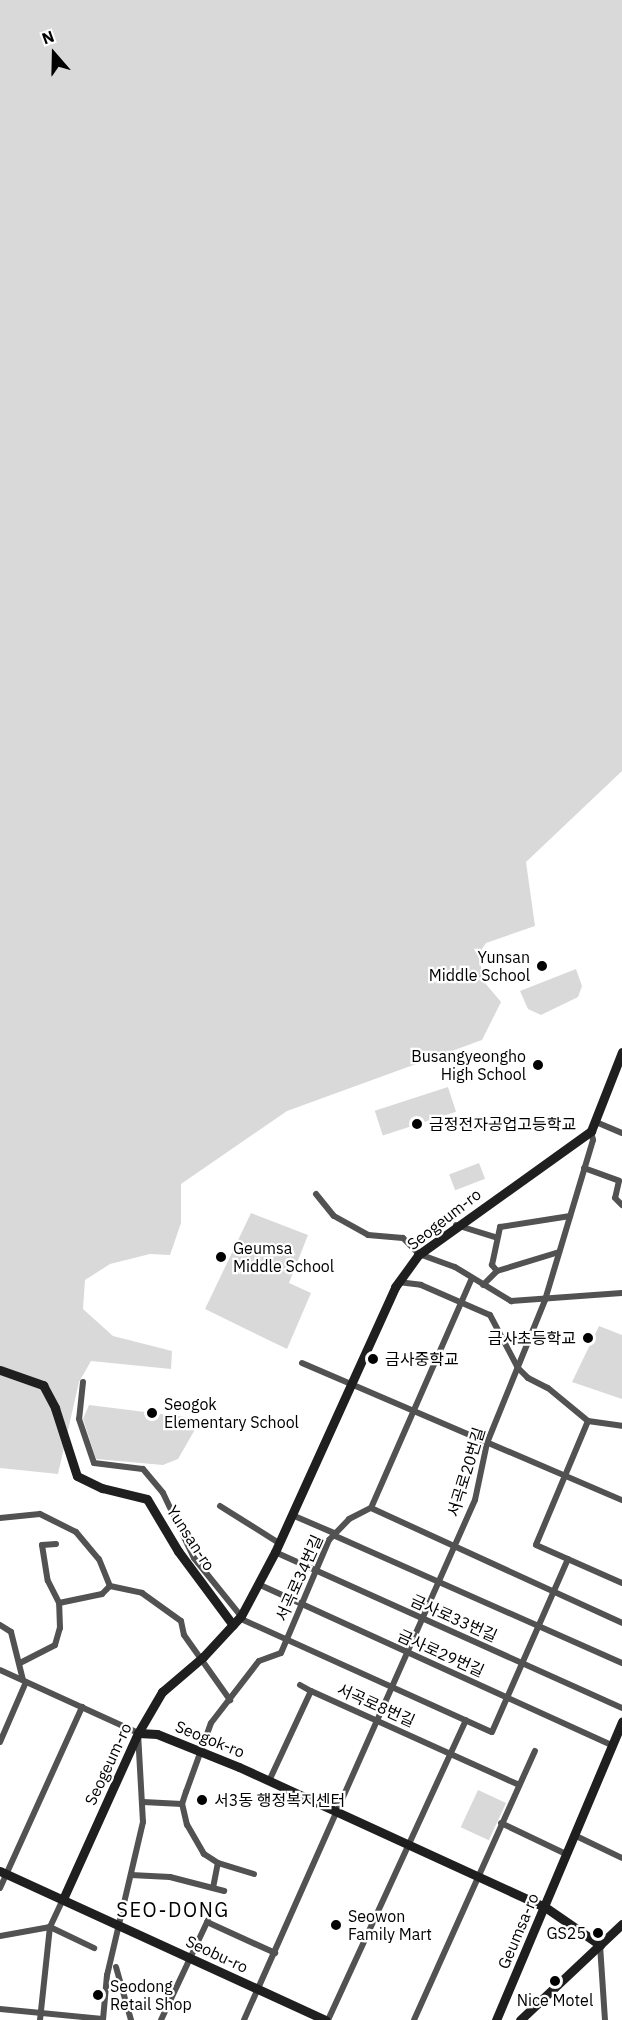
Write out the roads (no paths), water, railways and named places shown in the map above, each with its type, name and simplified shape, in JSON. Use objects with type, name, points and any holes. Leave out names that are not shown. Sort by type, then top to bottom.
[{"type":"street","name":"Seogeum-ro","points":[[63,1899],[138,1733],[162,1692],[203,1657],[238,1620],[258,1584],[292,1515],[350,1383],[398,1282],[419,1254],[456,1225],[591,1131],[622,1052]]},
{"type":"street","points":[[596,1122],[622,1133]]},
{"type":"street","name":"서곡로20번길","points":[[244,2020],[475,1500],[487,1443],[545,1300],[592,1140],[591,1131]]},
{"type":"street","points":[[584,1168],[620,1186],[615,1198],[622,1205]]},
{"type":"street","points":[[316,1194],[334,1216],[368,1235],[403,1238],[419,1254],[455,1266],[511,1301],[622,1293]]},
{"type":"street","points":[[497,1271],[492,1265],[495,1237],[500,1227],[559,1215],[570,1216]]},
{"type":"street","points":[[456,1225],[495,1237]]},
{"type":"street","points":[[483,1285],[497,1271],[559,1252]]},
{"type":"street","points":[[472,1278],[460,1300],[415,1411],[371,1508],[622,1623]]},
{"type":"street","points":[[398,1282],[421,1285],[490,1315],[518,1368],[588,1421],[622,1426]]},
{"type":"street","points":[[302,1363],[622,1500]]},
{"type":"street","name":"Yunsan-ro","points":[[0,1370],[43,1385],[55,1408],[76,1476],[102,1488],[147,1498],[178,1551],[238,1620]]},
{"type":"street","points":[[83,1382],[79,1419],[94,1463],[144,1469],[163,1493],[194,1558],[238,1620],[492,1732],[568,1559]]},
{"type":"street","points":[[588,1421],[536,1545],[622,1583]]},
{"type":"street","points":[[220,1506],[277,1547]]},
{"type":"street","name":"서곡로34번길","points":[[182,1804],[211,1723],[259,1661],[281,1653],[333,1534],[371,1508]]},
{"type":"street","points":[[0,1518],[40,1514],[76,1532],[99,1559],[110,1586]]},
{"type":"street","points":[[292,1515],[622,1663]]},
{"type":"street","points":[[20,1663],[55,1645],[60,1628],[59,1603],[48,1581],[42,1545],[56,1544]]},
{"type":"street","name":"금사로33번길","points":[[277,1547],[316,1570],[622,1708]]},
{"type":"street","name":"금사로29번길","points":[[258,1584],[612,1745]]},
{"type":"street","points":[[59,1603],[102,1594],[110,1586]]},
{"type":"street","points":[[110,1586],[142,1593],[182,1621],[184,1635],[203,1657],[230,1700]]},
{"type":"street","points":[[0,1625],[11,1632],[25,1681],[0,1742]]},
{"type":"street","name":"Seogok-ro","points":[[0,1670],[138,1733],[157,1734],[338,1812],[545,1907],[600,1945]]},
{"type":"street","points":[[300,1685],[311,1691]]},
{"type":"street","name":"서곡로8번길","points":[[269,1781],[311,1691],[519,1785]]},
{"type":"street","points":[[0,1888],[3,1873],[82,1707]]},
{"type":"street","points":[[327,2020],[406,1844],[466,1720]]},
{"type":"street","name":"Geumsa-ro","points":[[496,2020],[622,1722]]},
{"type":"street","points":[[0,2009],[40,2016],[103,2019],[107,1975],[121,1927],[143,1822],[138,1733]]},
{"type":"street","points":[[414,2020],[535,1751]]},
{"type":"street","points":[[143,1803],[182,1804],[195,1841],[204,1854],[218,1863],[254,1874]]},
{"type":"street","points":[[501,1823],[566,1854]]},
{"type":"street","points":[[574,1835],[622,1858]]},
{"type":"street","points":[[213,1888],[218,1863]]},
{"type":"street","name":"Seobu-ro","points":[[3,1873],[327,2020]]},
{"type":"street","points":[[131,1875],[170,1877],[224,1891]]},
{"type":"street","points":[[40,2016],[50,1927],[63,1899]]},
{"type":"street","points":[[161,2020],[207,1921],[274,1953]]},
{"type":"street","points":[[520,2020],[622,1924]]},
{"type":"street","points":[[0,1936],[50,1927],[94,1948]]},
{"type":"street","points":[[600,1945],[605,2020]]},
{"type":"street","points":[[117,1967],[131,2020]]},
{"type":"place","name":"Yunsan Middle School","points":[[542,966]]},
{"type":"place","name":"Busangyeongho High School","points":[[538,1065]]},
{"type":"place","name":"금정전자공업고등학교","points":[[417,1124]]},
{"type":"place","name":"Geumsa Middle School","points":[[221,1257]]},
{"type":"place","name":"금사초등학교","points":[[588,1338]]},
{"type":"place","name":"금사중학교","points":[[373,1359]]},
{"type":"place","name":"Seogok Elementary School","points":[[152,1413]]},
{"type":"place","name":"서3동 행정복지센터","points":[[202,1800]]},
{"type":"place","name":"Seowon Family Mart","points":[[336,1925]]},
{"type":"place","name":"GS25","points":[[598,1933]]},
{"type":"place","name":"Nice Motel","points":[[555,1981]]},
{"type":"place","name":"Seodong Retail Shop","points":[[98,1995]]},
{"type":"district","name":"SEO-DONG","points":[[173,1909]]}]
